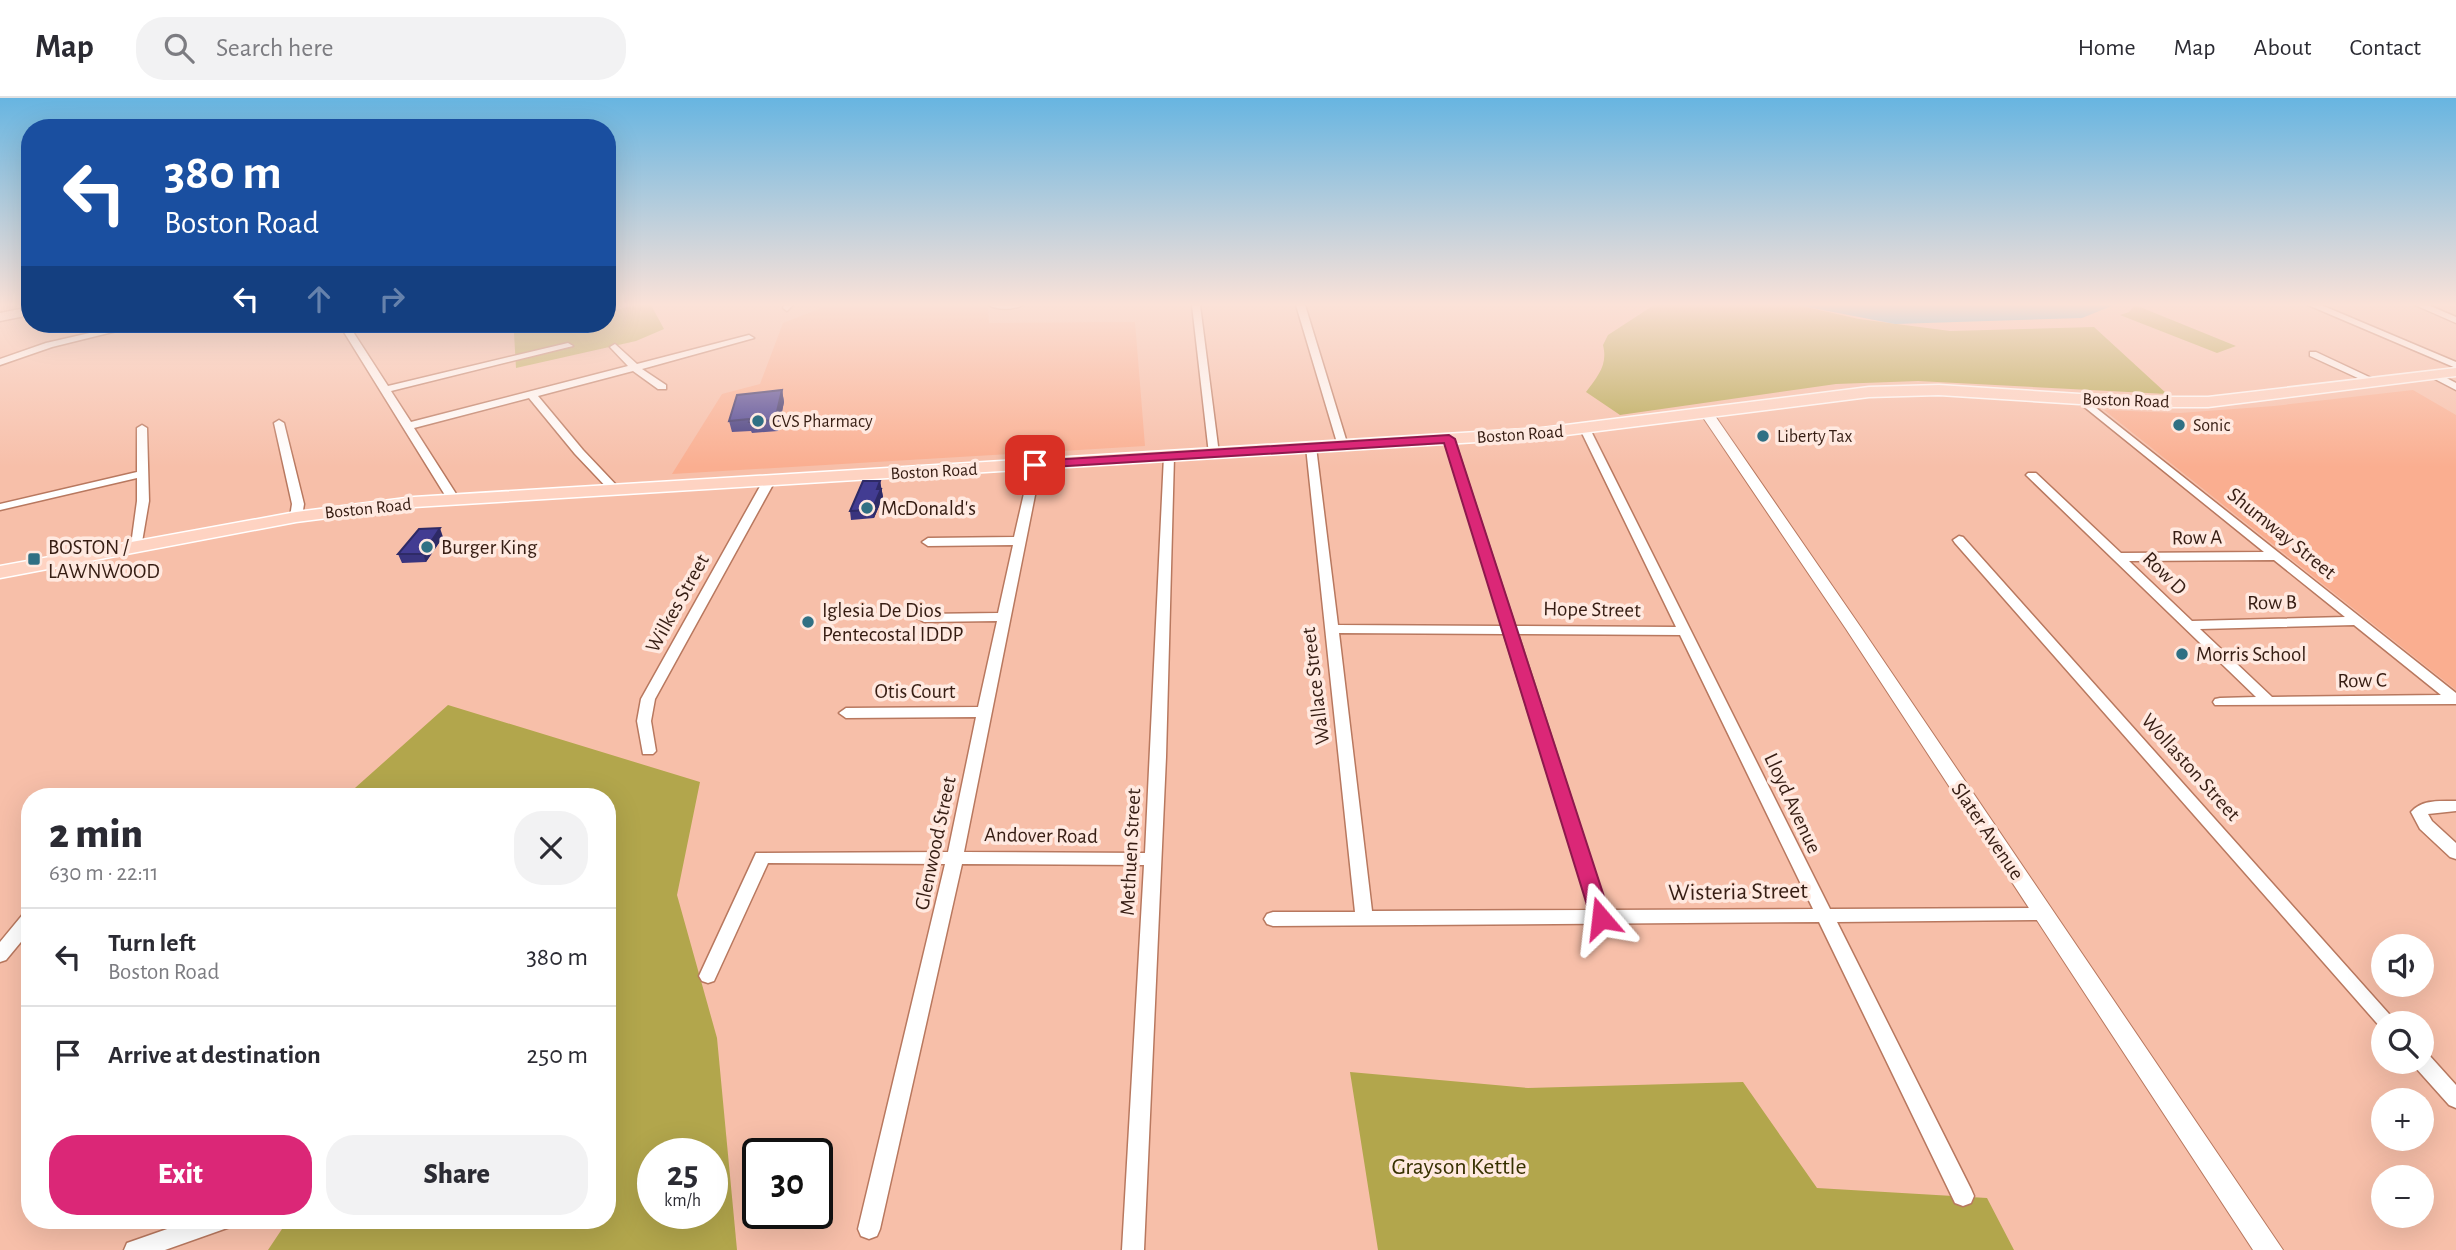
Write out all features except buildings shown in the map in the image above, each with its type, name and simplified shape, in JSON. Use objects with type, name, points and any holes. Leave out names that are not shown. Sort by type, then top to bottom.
[{"type":"main road","name":"Boston Road","points":[[0,572],[137,545],[355,508],[1585,429],[1807,398],[1889,391],[1963,391],[2081,399],[2208,402],[2456,372]]},
{"type":"street","points":[[367,359],[454,500]]},
{"type":"street","points":[[386,389],[514,359]]},
{"type":"street","points":[[626,359],[662,387]]},
{"type":"street","points":[[408,426],[670,359]]},
{"type":"street","points":[[1202,359],[1214,454]]},
{"type":"street","points":[[1316,359],[1343,446]]},
{"type":"street","points":[[2324,359],[2377,383]]},
{"type":"street","points":[[2434,375],[2456,387]]},
{"type":"street","points":[[531,394],[615,490]]},
{"type":"street","name":"Shumway Street","points":[[2081,399],[2456,700]]},
{"type":"street","name":"Slater Avenue","points":[[1706,413],[2269,1250]]},
{"type":"street","points":[[279,423],[298,504],[296,517]]},
{"type":"street","points":[[137,545],[142,501],[142,428]]},
{"type":"street","name":"Lloyd Avenue","points":[[1585,429],[1963,1196]]},
{"type":"street","points":[[1449,439],[1601,918]]},
{"type":"street","name":"Wallace Street","points":[[1311,447],[1364,918]]},
{"type":"street","name":"Methuen Street","points":[[1133,1250],[1169,456]]},
{"type":"street","name":"Glenwood Street","points":[[869,1229],[955,857],[1035,465]]},
{"type":"street","points":[[0,507],[141,474]]},
{"type":"street","name":"Row D","points":[[2032,475],[2269,702]]},
{"type":"street","name":"Wilkes Street","points":[[648,751],[644,721],[648,699],[769,481]]},
{"type":"street","name":"Wollaston Street","points":[[1959,540],[2377,1011]]},
{"type":"street","points":[[928,542],[1019,541]]},
{"type":"street","name":"Row A","points":[[2118,557],[2277,555]]},
{"type":"street","points":[[924,618],[1005,617]]},
{"type":"street","name":"Row B","points":[[2188,625],[2357,621]]},
{"type":"street","name":"Hope Street","points":[[1331,629],[1686,631]]},
{"type":"street","name":"Row C","points":[[2220,702],[2456,700]]},
{"type":"street","name":"Otis Court","points":[[846,713],[984,712]]},
{"type":"street","points":[[2456,806],[2428,807],[2419,812],[2426,825],[2456,853]]},
{"type":"street","name":"Andover Road","points":[[708,976],[762,857],[1152,859]]},
{"type":"street","name":"Wisteria Street","points":[[1364,918],[2044,914]]},
{"type":"street","points":[[1273,919],[1364,918]]},
{"type":"street","points":[[0,955],[21,929]]},
{"type":"street","points":[[2434,1074],[2456,1099]]},
{"type":"street","points":[[135,1250],[196,1229]]},
{"type":"shaded area","points":[[770,359],[1138,359],[1145,446],[672,474],[722,394],[760,384]]},
{"type":"shaded area","points":[[2413,390],[2456,415],[2456,690],[2104,410],[2180,413],[2274,406]]},
{"type":"green space","points":[[515,359],[557,359],[516,368]]},
{"type":"green space","points":[[1604,359],[2129,359],[2167,394],[1918,381],[1836,384],[1620,415],[1586,392],[1601,370]]},
{"type":"green space","points":[[448,705],[700,782],[677,895],[717,1038],[726,1138],[637,1138],[637,1229],[728,1229],[728,1155],[737,1250],[268,1250],[282,1229],[616,1229],[616,788],[355,788]]},
{"type":"green space","name":"Grayson Kettle","points":[[1350,1072],[1528,1088],[1743,1082],[1817,1188],[1987,1198],[2014,1250],[1378,1250]]},
{"type":"place","name":"CVS Pharmacy","points":[[758,421]]},
{"type":"place","name":"Sonic","points":[[2179,425]]},
{"type":"place","name":"Liberty Tax","points":[[1763,436]]},
{"type":"place","name":"McDonald's","points":[[867,508]]},
{"type":"place","name":"Burger King","points":[[427,547]]},
{"type":"place","name":"BOSTON / LAWNWOOD","points":[[34,559]]},
{"type":"place","name":"Iglesia De Dios Pentecostal IDDP","points":[[808,622]]},
{"type":"place","name":"Morris School","points":[[2182,654]]},
{"type":"route","points":[[1035,465],[1449,439],[1601,918]]}]
